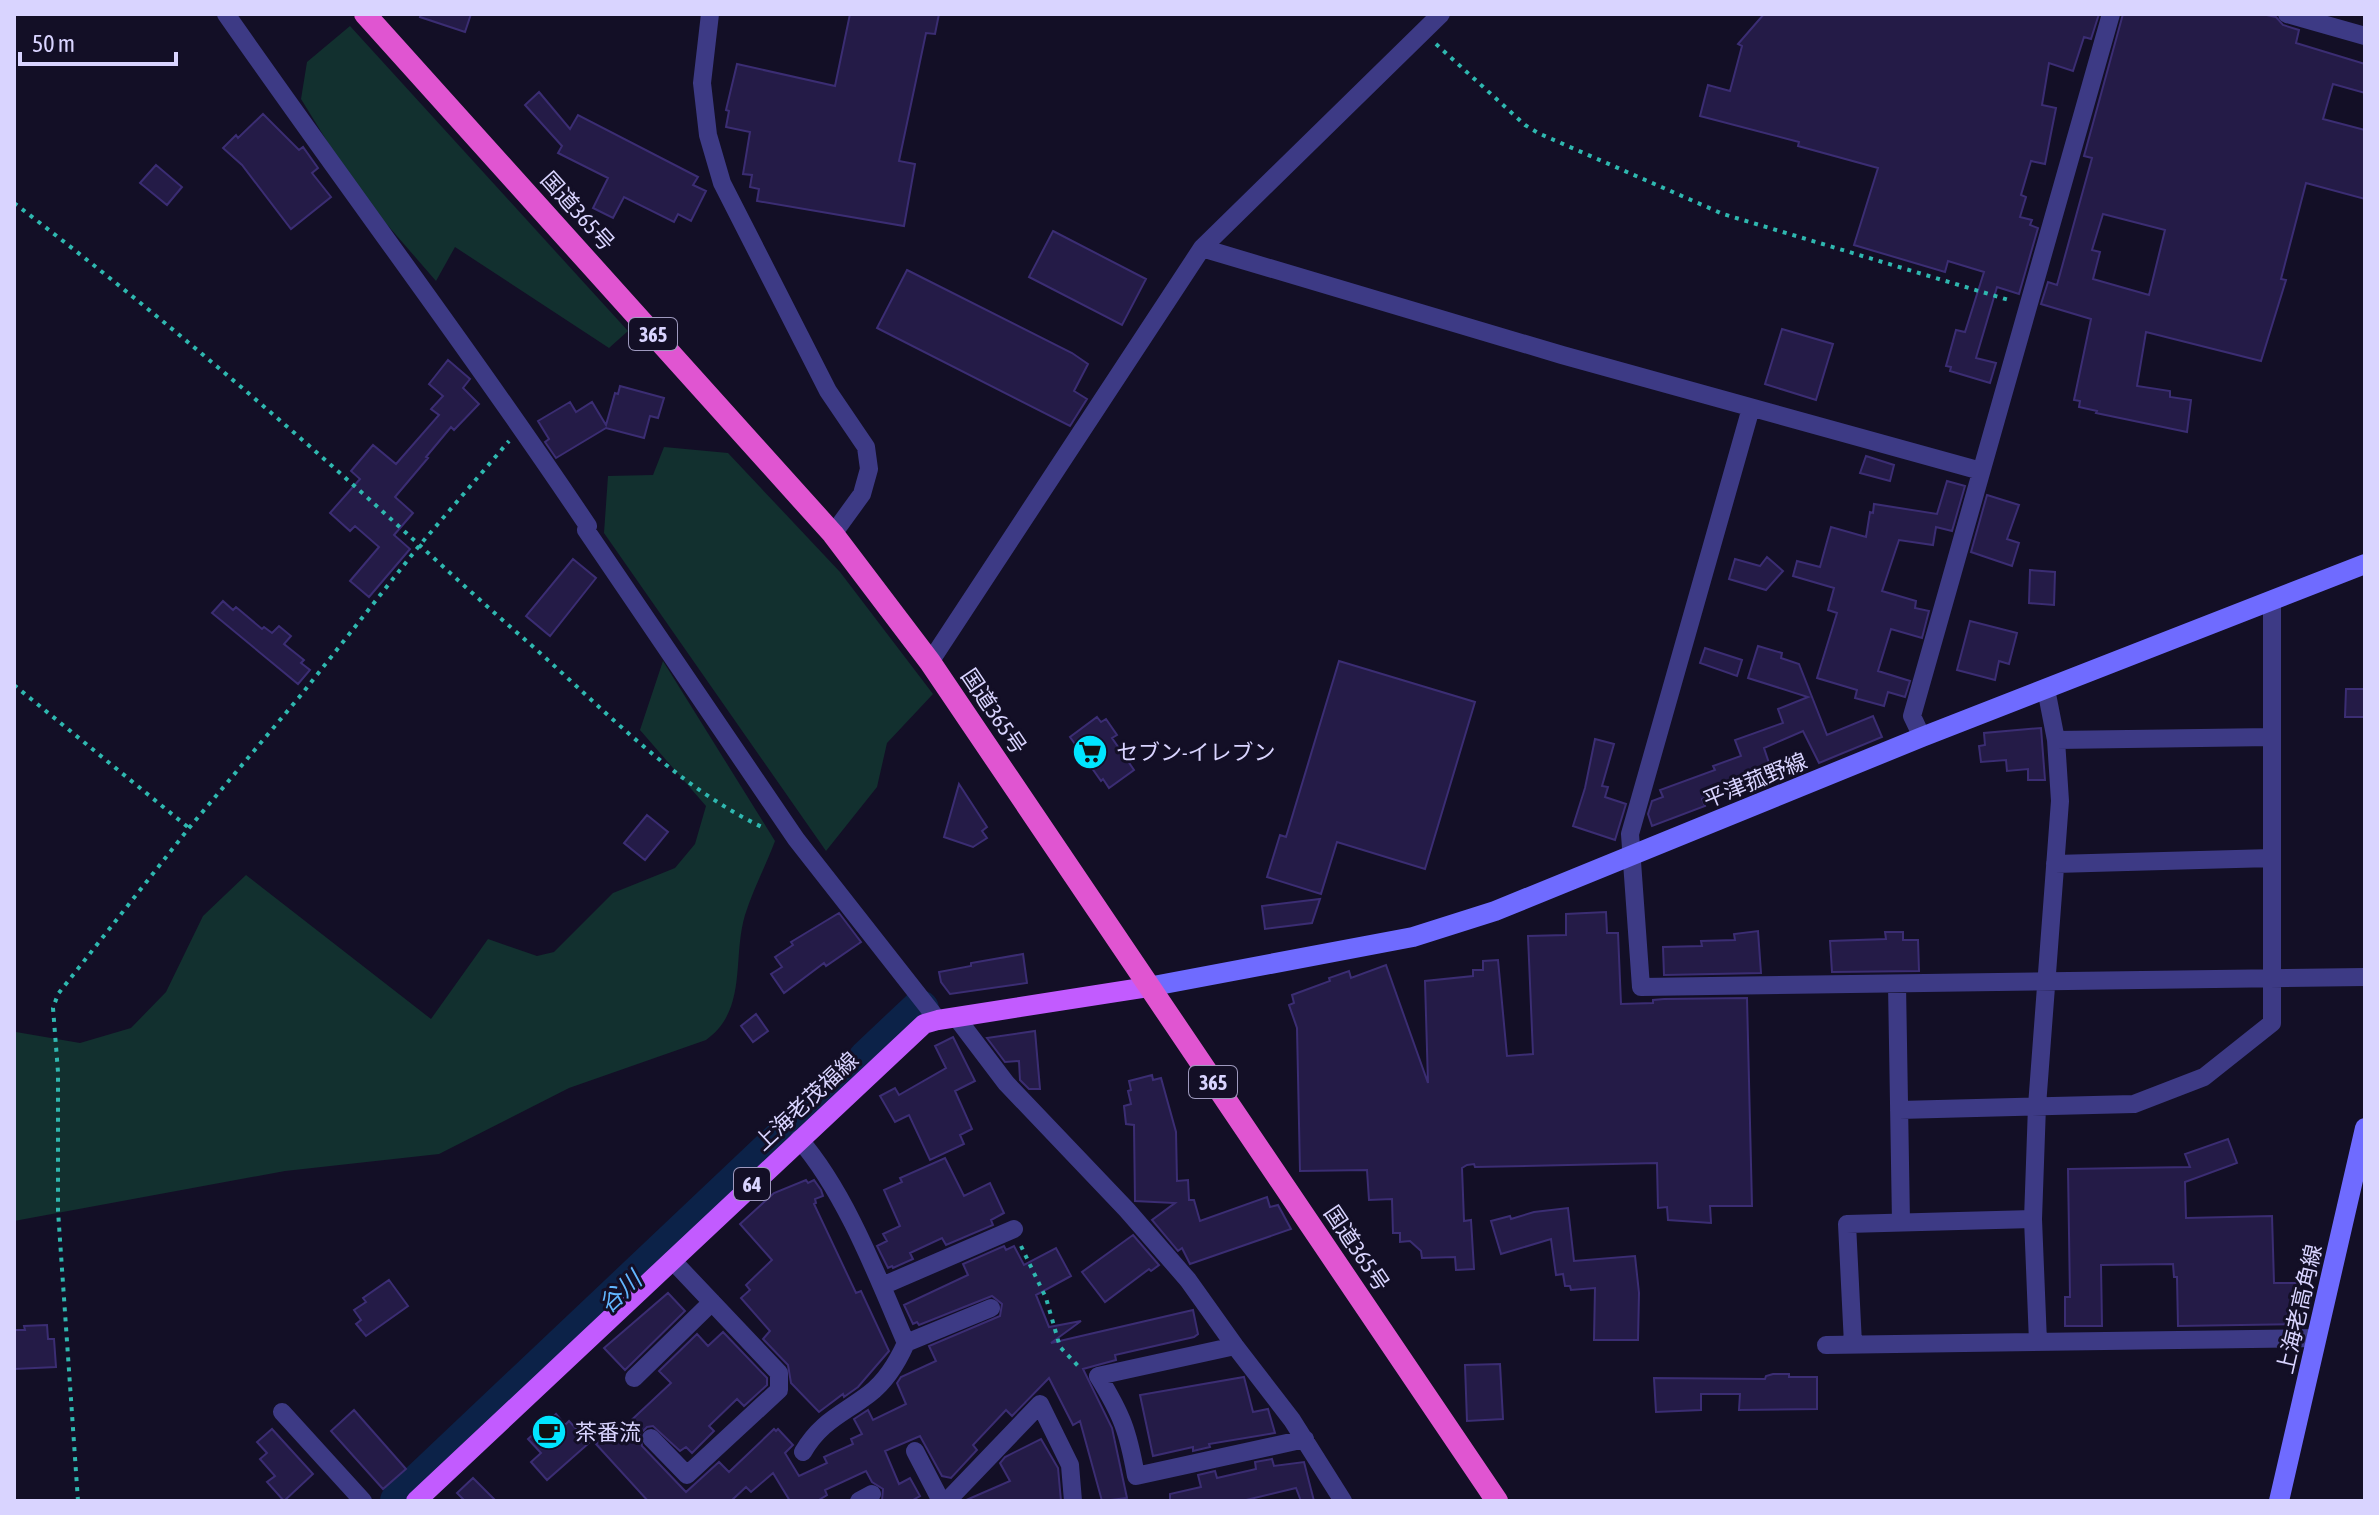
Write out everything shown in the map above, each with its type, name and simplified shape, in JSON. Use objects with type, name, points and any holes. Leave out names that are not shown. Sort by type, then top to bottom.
[{"type":"highway","name":"国道365号","points":[[365,14],[833,534],[930,662],[1497,1501]]},
{"type":"main road","name":"平津菰野線","points":[[1148,987],[1413,937],[1495,911],[1922,737],[2365,564]]},
{"type":"main road","name":"上海老茂福線","points":[[416,1501],[924,1024],[1148,987]]},
{"type":"main road","name":"上海老高角線","points":[[2279,1501],[2365,1128]]},
{"type":"street","points":[[226,14],[521,427],[588,526],[586,530],[594,542],[796,839],[947,1018],[1127,1210],[1188,1280],[1305,1439],[1343,1501]]},
{"type":"street","points":[[710,14],[702,83],[708,135],[722,183],[828,391],[866,447],[869,469],[862,494],[833,534]]},
{"type":"street","points":[[930,662],[1202,248],[1441,14]]},
{"type":"street","points":[[1922,737],[1912,716],[2111,14]]},
{"type":"street","points":[[2287,14],[2365,36]]},
{"type":"street","points":[[1202,248],[1751,408],[1981,471]]},
{"type":"street","points":[[1751,408],[1630,834],[1641,987],[2365,977]]},
{"type":"street","points":[[1899,1110],[2134,1104],[2204,1077],[2272,1023],[2272,600]]},
{"type":"street","points":[[2038,1342],[2033,1219],[2037,1106],[2060,801],[2056,740],[2046,689]]},
{"type":"street","points":[[2056,740],[2272,737]]},
{"type":"street","points":[[2055,864],[2272,858]]},
{"type":"street","points":[[1897,984],[1901,1222]]},
{"type":"street","points":[[799,1139],[834,1187],[906,1343]]},
{"type":"street","points":[[1853,1344],[1847,1224],[2033,1219]]},
{"type":"street","points":[[882,1286],[1014,1229]]},
{"type":"street","points":[[651,1438],[687,1475],[779,1390],[779,1373],[672,1260]]},
{"type":"street","points":[[634,1378],[712,1302]]},
{"type":"street","points":[[803,1452],[828,1420],[872,1393],[898,1360],[906,1343],[991,1308]]},
{"type":"street","points":[[1826,1345],[2317,1338]]},
{"type":"street","points":[[1235,1346],[1098,1376],[1121,1414],[1136,1476],[1305,1439]]},
{"type":"street","points":[[915,1451],[944,1501],[1040,1404],[1070,1465],[1073,1501]]},
{"type":"street","points":[[282,1412],[363,1501]]},
{"type":"path","points":[[1424,33],[1525,125],[1630,176],[1723,214],[2029,306]]},
{"type":"path","points":[[14,203],[324,458],[650,751],[742,817],[796,839]]},
{"type":"path","points":[[78,1501],[58,1211],[58,1072],[53,1008],[58,994],[419,546],[521,427]]},
{"type":"path","points":[[14,685],[189,828]]},
{"type":"path","points":[[1014,1229],[1046,1298],[1060,1347],[1083,1372],[1098,1376]]},
{"type":"green space","points":[[350,26],[628,331],[609,348],[455,247],[436,281],[357,190],[301,99],[307,62]]},
{"type":"green space","points":[[664,447],[728,453],[840,572],[933,694],[887,743],[877,787],[826,851],[604,533],[608,476],[653,475]]},
{"type":"green space","points":[[663,661],[775,841],[745,915],[736,982],[728,1014],[706,1040],[569,1088],[439,1154],[285,1171],[14,1221],[14,1034],[80,1043],[131,1028],[166,992],[203,916],[246,875],[431,1019],[488,939],[537,956],[554,952],[613,893],[675,868],[695,844],[706,806],[640,730]]},
{"type":"building","points":[[421,14],[471,14],[465,32],[420,17]]},
{"type":"building","points":[[850,14],[939,14],[935,34],[926,33],[899,161],[915,164],[904,226],[757,201],[759,189],[750,187],[752,175],[743,174],[750,132],[726,127],[729,111],[726,110],[737,64],[835,86]]},
{"type":"building","points":[[1764,14],[2099,14],[2091,39],[2084,37],[2073,71],[2049,63],[2042,105],[2056,108],[2045,164],[2031,161],[2021,195],[2026,197],[2020,217],[2032,220],[2030,225],[2038,228],[2019,294],[1997,287],[1976,358],[1996,363],[1990,383],[1950,371],[1951,367],[1946,366],[1956,330],[1965,332],[1984,272],[1948,261],[1945,272],[1854,245],[1878,168],[1798,146],[1799,142],[1700,116],[1708,85],[1730,91],[1742,46],[1738,44]]},
{"type":"building","points":[[2123,14],[2262,14],[2276,17],[2283,25],[2299,30],[2296,43],[2365,64],[2365,93],[2333,84],[2323,119],[2365,130],[2365,199],[2306,183],[2281,279],[2286,280],[2261,361],[2146,332],[2137,386],[2170,391],[2170,397],[2191,400],[2187,432],[2096,413],[2079,407],[2080,401],[2074,400],[2091,319],[2041,304],[2048,282],[2057,285],[2092,158],[2084,156]],"holes":[[[2103,214],[2165,230],[2149,295],[2093,279],[2100,252],[2092,250]]]},
{"type":"building","points":[[539,92],[570,129],[578,115],[698,177],[693,185],[706,191],[691,221],[678,214],[674,222],[624,197],[613,218],[593,208],[608,178],[558,153],[562,146],[525,105]]},
{"type":"building","points":[[263,114],[299,150],[303,147],[318,168],[312,173],[331,197],[291,229],[242,165],[223,148]]},
{"type":"building","points":[[156,165],[182,187],[167,205],[140,183]]},
{"type":"building","points":[[1053,231],[1146,279],[1122,325],[1029,277]]},
{"type":"building","points":[[907,270],[1088,364],[1074,391],[1087,399],[1070,426],[877,328]]},
{"type":"building","points":[[1782,329],[1833,344],[1816,400],[1765,384]]},
{"type":"building","points":[[448,360],[470,379],[463,388],[479,404],[454,430],[451,427],[395,497],[413,513],[394,535],[410,549],[369,597],[350,581],[379,547],[355,526],[350,531],[330,513],[360,479],[351,471],[373,445],[396,464],[439,415],[431,409],[443,396],[429,384]]},
{"type":"building","points":[[620,386],[664,398],[658,418],[650,416],[644,438],[606,428],[556,458],[545,442],[549,439],[538,421],[570,402],[576,412],[592,402],[606,425]]},
{"type":"building","points":[[1866,456],[1894,465],[1890,481],[1860,473]]},
{"type":"building","points":[[1947,481],[1965,486],[1952,531],[1936,527],[1933,545],[1899,540],[1882,591],[1916,601],[1915,608],[1929,611],[1922,638],[1891,629],[1878,671],[1910,681],[1905,697],[1888,692],[1884,706],[1855,698],[1857,690],[1817,678],[1837,613],[1828,610],[1834,588],[1793,576],[1797,561],[1820,567],[1831,527],[1866,537],[1874,504],[1937,514]]},
{"type":"building","points":[[1987,495],[2019,505],[2007,539],[2019,543],[2012,566],[1971,552]]},
{"type":"building","points":[[1767,557],[1783,571],[1766,590],[1729,579],[1735,559],[1760,566]]},
{"type":"building","points":[[573,559],[596,578],[550,636],[526,616]]},
{"type":"building","points":[[2030,570],[2055,572],[2054,605],[2029,603]]},
{"type":"building","points":[[223,601],[233,610],[236,607],[262,629],[264,627],[272,633],[279,626],[291,636],[284,644],[304,660],[301,663],[310,670],[298,684],[212,613]]},
{"type":"building","points":[[1970,621],[2017,633],[2009,664],[1999,661],[1995,680],[1957,670]]},
{"type":"building","points":[[1758,646],[1782,653],[1781,658],[1799,664],[1827,735],[1873,716],[1882,737],[1819,763],[1803,731],[1764,748],[1770,766],[1753,772],[1755,779],[1702,799],[1705,806],[1652,826],[1648,814],[1652,801],[1663,797],[1660,790],[1715,770],[1713,766],[1741,756],[1735,740],[1783,723],[1778,709],[1808,697],[1748,678]]},
{"type":"building","points":[[1705,648],[1742,660],[1737,676],[1700,663]]},
{"type":"building","points":[[1339,661],[1475,702],[1425,869],[1337,842],[1321,894],[1267,877],[1280,835],[1286,837]]},
{"type":"building","points":[[2346,689],[2365,689],[2365,717],[2345,717]]},
{"type":"building","points":[[1097,717],[1101,722],[1106,719],[1117,735],[1112,738],[1134,770],[1109,788],[1070,737]]},
{"type":"building","points":[[2041,728],[2045,780],[2028,780],[2028,769],[2007,771],[2006,760],[1981,762],[1979,746],[1985,745],[1984,733]]},
{"type":"building","points":[[1595,739],[1614,744],[1602,786],[1608,787],[1605,797],[1626,804],[1615,840],[1573,826]]},
{"type":"building","points":[[959,784],[987,827],[982,831],[987,838],[973,847],[944,837]]},
{"type":"building","points":[[647,815],[668,832],[645,860],[624,843]]},
{"type":"building","points":[[1320,899],[1312,923],[1265,929],[1262,906]]},
{"type":"building","points":[[1606,912],[1607,933],[1618,933],[1621,1004],[1653,1003],[1653,1000],[1664,999],[1747,998],[1752,1206],[1710,1206],[1711,1223],[1668,1220],[1667,1207],[1658,1208],[1657,1163],[1467,1165],[1462,1168],[1464,1221],[1471,1220],[1474,1269],[1456,1270],[1455,1257],[1422,1258],[1421,1251],[1410,1241],[1400,1242],[1400,1233],[1393,1233],[1392,1199],[1369,1200],[1367,1170],[1300,1171],[1297,1028],[1289,1005],[1294,1003],[1292,995],[1349,971],[1351,978],[1386,965],[1428,1083],[1425,981],[1473,976],[1473,970],[1483,970],[1483,961],[1498,960],[1507,1056],[1533,1054],[1528,936],[1566,935],[1566,914]]},
{"type":"building","points":[[839,913],[861,942],[826,966],[824,963],[784,993],[771,974],[782,967],[775,957],[793,945],[791,942]]},
{"type":"building","points":[[1758,931],[1761,973],[1664,975],[1663,947],[1702,946],[1701,941],[1735,940],[1734,934]]},
{"type":"building","points":[[1885,932],[1903,932],[1903,940],[1918,940],[1919,971],[1832,972],[1830,941],[1886,939]]},
{"type":"building","points":[[1023,954],[1027,983],[950,994],[941,982],[939,972]]},
{"type":"building","points":[[756,1014],[768,1031],[753,1042],[741,1026]]},
{"type":"building","points":[[1035,1031],[1040,1089],[1029,1089],[1020,1080],[1019,1061],[1005,1062],[987,1038]]},
{"type":"building","points":[[953,1037],[975,1081],[955,1091],[972,1129],[960,1135],[964,1144],[930,1160],[909,1115],[895,1122],[880,1096],[895,1088],[899,1095],[946,1068],[935,1046]]},
{"type":"building","points":[[1152,1075],[1153,1080],[1161,1078],[1176,1132],[1177,1181],[1188,1180],[1189,1200],[1194,1200],[1200,1221],[1267,1197],[1270,1207],[1278,1205],[1291,1229],[1190,1264],[1182,1248],[1178,1251],[1152,1220],[1175,1203],[1135,1201],[1134,1125],[1126,1124],[1124,1106],[1131,1104],[1129,1081]]},
{"type":"building","points":[[2228,1139],[2237,1163],[2185,1182],[2186,1218],[2272,1216],[2274,1283],[2299,1283],[2299,1324],[2178,1326],[2177,1277],[2174,1277],[2173,1264],[2101,1265],[2102,1326],[2065,1326],[2065,1297],[2070,1297],[2068,1169],[2190,1167],[2185,1154]]},
{"type":"building","points":[[945,1158],[964,1196],[990,1183],[1004,1213],[991,1220],[993,1225],[946,1245],[942,1238],[910,1253],[913,1259],[888,1268],[877,1246],[887,1241],[883,1234],[900,1226],[884,1190],[902,1182],[900,1178]]},
{"type":"building","points":[[806,1180],[808,1183],[814,1180],[821,1190],[823,1196],[815,1199],[814,1204],[856,1293],[861,1291],[889,1351],[858,1387],[819,1412],[791,1383],[788,1365],[763,1339],[770,1331],[741,1298],[750,1290],[746,1285],[772,1260],[740,1224],[774,1193]]},
{"type":"building","points":[[1568,1208],[1574,1261],[1635,1256],[1639,1293],[1638,1340],[1594,1340],[1595,1288],[1571,1290],[1570,1286],[1565,1286],[1563,1274],[1556,1275],[1551,1239],[1501,1254],[1491,1221]]},
{"type":"building","points":[[1133,1235],[1159,1265],[1105,1302],[1082,1272]]},
{"type":"building","points":[[1004,1246],[1006,1250],[1014,1246],[1024,1265],[1056,1248],[1071,1276],[1036,1295],[1049,1327],[1081,1321],[1051,1343],[1193,1310],[1198,1334],[1194,1337],[1115,1355],[1116,1360],[1083,1369],[1112,1428],[1127,1498],[1102,1501],[1080,1421],[1073,1425],[1049,1378],[1012,1416],[1006,1410],[973,1445],[977,1450],[951,1478],[942,1476],[920,1436],[885,1451],[899,1484],[910,1478],[920,1496],[911,1501],[882,1501],[883,1489],[872,1482],[866,1471],[825,1490],[827,1495],[817,1501],[790,1501],[773,1473],[751,1492],[746,1487],[731,1501],[648,1501],[596,1444],[620,1422],[624,1427],[671,1383],[659,1371],[697,1334],[708,1346],[723,1332],[767,1378],[767,1385],[744,1406],[737,1399],[709,1426],[714,1431],[692,1453],[686,1447],[680,1451],[653,1426],[640,1434],[642,1446],[686,1492],[719,1462],[729,1472],[774,1429],[778,1429],[793,1445],[785,1453],[799,1476],[827,1463],[824,1457],[853,1444],[851,1439],[862,1434],[854,1419],[868,1410],[873,1420],[906,1404],[897,1383],[901,1377],[936,1361],[929,1346],[1000,1316],[1002,1304],[992,1296],[919,1325],[917,1322],[913,1324],[904,1305],[968,1275],[963,1264]]},
{"type":"building","points":[[389,1280],[408,1306],[366,1336],[356,1324],[361,1320],[354,1310],[366,1302],[363,1298]]},
{"type":"building","points":[[668,1293],[685,1311],[625,1370],[604,1348]]},
{"type":"building","points":[[47,1325],[48,1339],[54,1339],[56,1367],[14,1369],[14,1330],[25,1330],[24,1326]]},
{"type":"building","points":[[1500,1364],[1503,1419],[1467,1421],[1465,1365]]},
{"type":"building","points":[[1773,1374],[1817,1377],[1817,1409],[1739,1410],[1740,1394],[1701,1394],[1701,1410],[1656,1412],[1654,1378],[1765,1379]]},
{"type":"building","points":[[1244,1377],[1253,1412],[1268,1409],[1275,1433],[1209,1444],[1210,1447],[1193,1451],[1193,1447],[1153,1456],[1140,1395]]},
{"type":"building","points":[[354,1410],[406,1469],[383,1489],[331,1431]]},
{"type":"building","points":[[556,1414],[565,1425],[569,1421],[589,1443],[547,1480],[531,1462],[541,1453],[528,1439]]},
{"type":"building","points":[[272,1429],[313,1474],[284,1501],[267,1482],[275,1476],[260,1459],[267,1453],[257,1442]]},
{"type":"building","points":[[1041,1439],[1058,1468],[1061,1501],[964,1501],[1010,1481],[1000,1463],[1005,1457]]},
{"type":"building","points":[[1272,1459],[1274,1466],[1304,1462],[1314,1501],[1301,1501],[1296,1488],[1242,1501],[1170,1501],[1170,1494],[1201,1487],[1198,1475],[1215,1471],[1217,1478],[1256,1469],[1255,1462]]},
{"type":"building","points":[[473,1478],[496,1501],[465,1501],[457,1493]]},
{"type":"waterway","name":"谷川","points":[[867,1059],[920,1009]]},
{"type":"waterway","name":"谷川","points":[[399,1501],[842,1082]]},
{"type":"place","name":"セブン-イレブン","points":[[1090,752]]},
{"type":"place","name":"茶番流","points":[[549,1432]]}]
